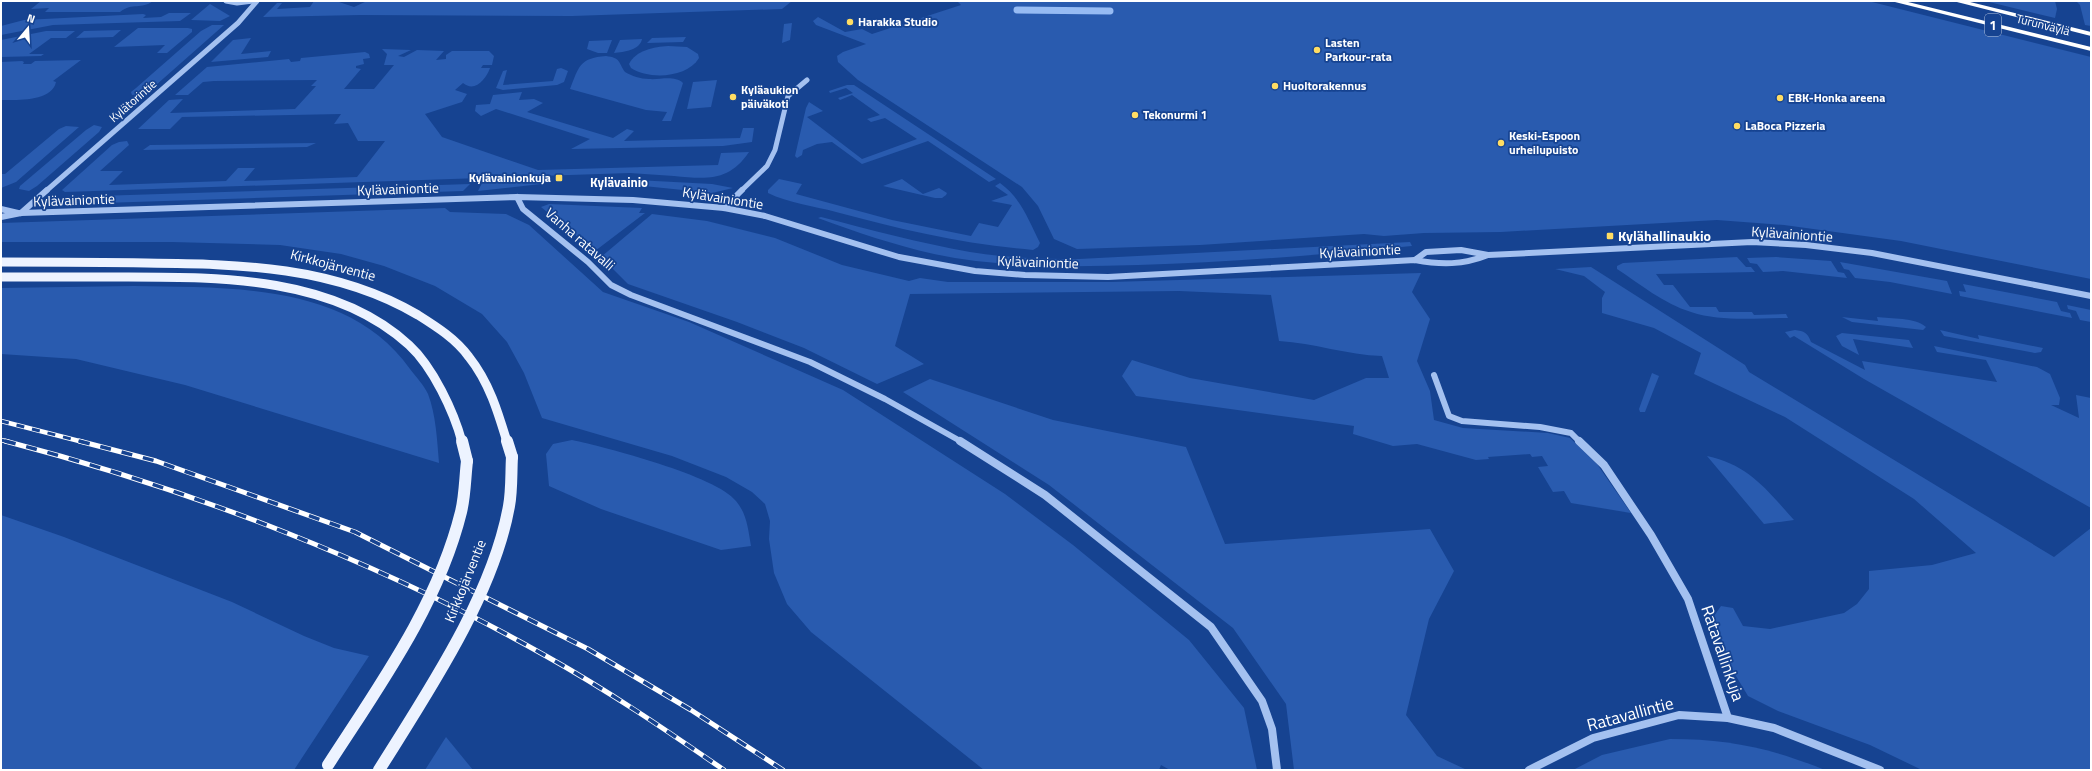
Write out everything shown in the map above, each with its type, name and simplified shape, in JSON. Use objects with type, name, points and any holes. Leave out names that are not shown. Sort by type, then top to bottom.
[{"type":"highway","name":"Turunväylä","points":[[1895,1],[2091,49]]},
{"type":"highway","name":"Turunväylä","points":[[1957,1],[2091,34]]},
{"type":"main road","name":"Kirkkojärventie","points":[[1,262],[170,263],[260,266],[296,270],[360,286],[408,307],[446,333],[473,361],[490,393],[512,457],[508,510],[489,573],[457,643],[379,770]]},
{"type":"main road","name":"Kirkkojärventie","points":[[1,277],[219,279],[274,286],[311,294],[339,303],[378,321],[409,345],[432,374],[449,402],[461,431],[467,461],[461,511],[443,567],[411,634],[326,767]]},
{"type":"street","points":[[226,1],[237,4],[253,1]]},
{"type":"street","name":"Kylätorintie","points":[[21,214],[238,23],[257,1]]},
{"type":"street","points":[[724,208],[767,166],[774,150],[788,96],[807,80]]},
{"type":"street","name":"Kylävainiontie","points":[[1,217],[21,214],[517,197],[633,200],[724,208],[765,216],[899,257],[975,271],[1025,275],[1108,277],[1415,260],[1436,265],[1469,263],[1488,255]]},
{"type":"street","name":"Vanha ratavalli","points":[[517,197],[523,209],[588,262],[611,285],[631,295],[810,362],[885,399],[963,443],[1045,495],[1211,627],[1262,701],[1272,729],[1277,770]]},
{"type":"street","name":"Kylävainiontie","points":[[1,208],[21,214]]},
{"type":"street","name":"Kylävainiontie","points":[[1415,260],[1426,252],[1461,250],[1488,255],[1752,242],[1806,245],[1872,253],[2091,296]]},
{"type":"street","name":"Ratavallinkuja","points":[[1434,375],[1449,416],[1462,421],[1540,427],[1571,433],[1604,465],[1651,534],[1688,599],[1728,718]]},
{"type":"street","name":"Ratavallintie","points":[[1529,770],[1600,736],[1679,715],[1728,718],[1774,728],[1880,770]]},
{"type":"shaded area","points":[[41,1],[153,1],[145,5],[129,7],[120,12],[45,12],[49,8],[31,9]]},
{"type":"shaded area","points":[[314,1],[336,1],[354,7],[367,1],[792,1],[782,9],[572,16],[360,15],[263,17],[277,3],[282,3],[277,9],[310,7]]},
{"type":"shaded area","name":"Keski-Espoon urheilupuisto","points":[[957,1],[1868,1],[2091,57],[2091,279],[1901,241],[1784,225],[1717,220],[1501,232],[1424,233],[1384,236],[1364,234],[1200,245],[1077,249],[1054,239],[1038,206],[1022,187],[858,80],[838,62],[837,56],[843,52],[866,44],[816,25],[813,21],[818,17],[845,32],[862,29],[872,34],[961,5]]},
{"type":"shaded area","points":[[1985,1],[2055,1],[2057,9],[2055,18]]},
{"type":"shaded area","points":[[2076,1],[2091,1],[2091,26],[2085,25],[2080,5]]},
{"type":"shaded area","points":[[210,4],[230,16],[220,21],[191,20]]},
{"type":"shaded area","points":[[169,13],[191,13],[180,21],[53,25],[1,35],[1,26],[24,20],[146,15],[143,18],[161,17]]},
{"type":"shaded area","points":[[792,23],[790,40],[782,43],[784,24]]},
{"type":"shaded area","points":[[212,25],[224,25],[147,93],[132,95],[131,92],[201,31]]},
{"type":"shaded area","points":[[138,28],[188,28],[192,29],[192,32],[167,53],[157,53],[165,45],[114,47]]},
{"type":"shaded area","points":[[121,30],[113,37],[76,38],[84,31]]},
{"type":"shaded area","points":[[46,31],[75,31],[66,38],[51,38],[29,54],[44,54],[41,56],[1,57],[1,40]]},
{"type":"shaded area","points":[[686,37],[683,42],[647,43],[652,38]]},
{"type":"shaded area","points":[[251,38],[241,54],[271,51],[268,57],[211,62],[233,40]]},
{"type":"shaded area","points":[[642,39],[641,43],[635,48],[614,53],[620,40]]},
{"type":"shaded area","points":[[612,40],[607,53],[598,53],[587,49],[589,41]]},
{"type":"shaded area","points":[[668,46],[687,47],[698,54],[699,58],[686,70],[667,75],[648,74],[631,68],[629,64],[632,59],[641,52],[651,48]]},
{"type":"shaded area","points":[[382,49],[411,50],[398,56],[404,57],[417,50],[444,51],[436,60],[446,59],[446,55],[452,51],[489,51],[494,56],[492,65],[483,65],[481,68],[490,68],[483,80],[476,86],[467,86],[463,83],[455,90],[467,94],[462,102],[425,114],[442,137],[538,170],[718,165],[721,153],[749,152],[741,162],[725,174],[707,178],[630,173],[65,192],[62,190],[112,145],[127,141],[129,145],[100,171],[123,171],[109,185],[226,181],[238,168],[255,168],[244,181],[357,177],[385,141],[358,141],[348,123],[334,124],[341,114],[182,117],[170,129],[138,129],[169,100],[183,99],[170,113],[295,109],[316,86],[311,86],[317,80],[203,82],[188,95],[175,95],[207,67],[289,59],[291,62],[300,61],[301,58],[365,52],[369,54],[370,58],[363,59],[364,64],[356,66],[356,68],[361,69],[344,89],[374,89],[394,65],[384,65],[387,54]]},
{"type":"shaded area","points":[[606,56],[617,59],[625,72],[633,76],[646,79],[671,78],[683,83],[671,121],[662,121],[667,112],[646,110],[570,89],[581,65],[590,59]]},
{"type":"shaded area","points":[[81,60],[53,81],[56,82],[53,89],[48,93],[24,100],[1,100],[1,62],[22,61],[24,62],[23,64],[31,64],[35,61]]},
{"type":"shaded area","points":[[561,68],[568,71],[564,82],[557,85],[503,90],[496,88],[503,71],[507,70],[503,85],[553,81],[557,69]]},
{"type":"shaded area","points":[[717,80],[711,107],[687,109],[693,82]]},
{"type":"shaded area","points":[[847,85],[854,85],[996,179],[989,182],[928,141],[862,164],[832,142],[817,144],[803,150],[802,155],[797,158],[795,156],[806,108],[809,102],[823,111],[807,117],[862,159],[917,139],[885,118],[871,122],[867,119],[880,115],[852,95],[840,100],[838,98],[853,93],[846,88],[830,93],[829,91]]},
{"type":"shaded area","points":[[522,92],[519,100],[534,99],[543,103],[527,112],[613,138],[627,129],[634,131],[624,141],[740,138],[743,128],[754,128],[752,142],[723,146],[571,149],[590,139],[496,109],[481,116],[475,111],[476,105],[490,104],[493,95]]},
{"type":"shaded area","points":[[94,125],[102,127],[99,132],[37,186],[29,191],[19,189],[20,186],[86,130]]},
{"type":"shaded area","points":[[66,126],[79,127],[16,182],[1,188],[1,174],[5,174],[59,129]]},
{"type":"shaded area","points":[[316,143],[307,147],[143,150],[150,145]]},
{"type":"shaded area","points":[[779,179],[802,184],[796,194],[892,220],[971,236],[979,223],[998,227],[1012,205],[991,201],[1008,195],[995,186],[1000,183],[1019,203],[1040,243],[1038,247],[1033,250],[1007,247],[933,236],[885,225],[793,202],[768,193],[768,190]]},
{"type":"shaded area","points":[[902,179],[923,194],[939,188],[947,193],[942,198],[935,198],[883,186]]},
{"type":"shaded area","points":[[636,180],[712,184],[733,188],[712,193],[634,185]]},
{"type":"shaded area","points":[[543,181],[541,184],[478,191],[482,183]]},
{"type":"shaded area","points":[[470,184],[463,191],[103,203],[65,201],[66,197]]},
{"type":"shaded area","points":[[549,204],[642,208],[639,213],[645,213],[595,251],[541,207]]},
{"type":"shaded area","points":[[445,208],[450,212],[506,214],[529,225],[603,292],[689,322],[843,390],[1005,494],[1073,545],[1189,640],[1244,708],[1257,770],[1170,770],[1161,765],[1159,770],[984,770],[811,632],[787,604],[774,573],[769,539],[770,521],[765,504],[752,492],[726,477],[672,456],[542,418],[524,373],[507,342],[482,314],[435,286],[384,266],[341,254],[280,245],[172,242],[1,242],[1,223]]},
{"type":"shaded area","points":[[652,214],[707,221],[775,238],[842,265],[909,281],[920,278],[948,282],[1111,282],[1421,273],[1412,292],[1430,319],[1417,361],[1430,391],[1434,420],[1463,428],[1548,433],[1570,438],[1597,464],[1631,513],[1571,503],[1564,491],[1553,492],[1538,467],[1548,466],[1542,456],[1532,457],[1530,454],[1488,457],[1489,459],[1476,460],[1417,444],[1393,446],[1353,434],[1354,426],[1136,396],[1122,376],[1132,360],[1190,378],[1314,400],[1366,378],[1389,378],[1382,356],[1356,354],[1305,344],[1279,341],[1271,295],[1179,291],[910,294],[895,346],[924,364],[877,384],[804,348],[737,322],[628,284],[601,257]]},
{"type":"shaded area","points":[[821,217],[896,236],[970,252],[1024,258],[1079,259],[1410,242],[1412,246],[1310,255],[1172,264],[1036,266],[959,259],[934,254],[875,238],[818,218]]},
{"type":"shaded area","points":[[1737,257],[1746,267],[1751,267],[1755,272],[1656,274],[1664,285],[1673,285],[1690,307],[1716,307],[1719,312],[1752,312],[1754,315],[1786,314],[1788,318],[1726,318],[1691,312],[1662,299],[1617,269],[1617,266],[1623,263]]},
{"type":"shaded area","points":[[1776,257],[1831,261],[1838,272],[1844,273],[1847,278],[1783,271],[1763,272],[1757,264],[1750,263],[1747,258]]},
{"type":"shaded area","points":[[1840,262],[1947,281],[1952,294],[1890,282],[1855,278],[1849,270],[1844,269]]},
{"type":"shaded area","points":[[1591,267],[1745,365],[1749,372],[2054,557],[2091,528],[2091,770],[1922,770],[1870,745],[1778,711],[1748,696],[1730,666],[1714,616],[1721,606],[1733,608],[1743,626],[1770,629],[1844,613],[1857,604],[1869,589],[1869,571],[1932,565],[1976,553],[1914,499],[1785,417],[1694,374],[1701,353],[1654,328],[1602,313],[1602,298],[1605,292],[1584,276],[1555,269]]},
{"type":"shaded area","points":[[1963,284],[2057,302],[2061,311],[2070,313],[2072,318],[1960,296],[1959,291],[1966,292]]},
{"type":"shaded area","points":[[134,286],[247,290],[285,296],[321,305],[354,320],[385,341],[410,369],[428,394],[431,402],[437,437],[439,463],[185,385],[76,359],[1,354],[1,288]]},
{"type":"shaded area","points":[[2067,305],[2091,310],[2091,322],[2080,320],[2076,311],[2068,309]]},
{"type":"shaded area","points":[[1842,317],[1878,321],[1877,317],[1903,319],[1916,322],[1926,327],[1923,330],[1852,322]]},
{"type":"shaded area","points":[[1795,330],[1805,333],[1811,342],[1865,370],[1862,361],[1997,382],[1986,360],[1937,352],[1934,346],[2037,367],[2050,374],[2060,398],[2059,405],[2051,405],[2079,418],[2076,395],[2091,398],[2091,508],[1864,379],[1794,336],[1790,338],[1785,332]]},
{"type":"shaded area","points":[[1940,330],[1979,339],[1978,335],[2043,348],[2041,352],[2035,353],[1944,336]]},
{"type":"shaded area","points":[[1842,333],[1909,340],[1913,348],[1853,339],[1859,355],[1842,346],[1836,336]]},
{"type":"shaded area","points":[[1652,373],[1659,376],[1645,412],[1640,412],[1639,409]]},
{"type":"shaded area","points":[[930,379],[1053,420],[1186,447],[1225,544],[1430,529],[1454,571],[1429,619],[1406,715],[1437,756],[1467,770],[1294,770],[1286,704],[1233,628],[1049,485],[903,392]]},
{"type":"shaded area","points":[[572,440],[659,464],[707,482],[725,491],[736,501],[743,511],[751,546],[721,550],[601,509],[549,486],[546,454],[553,444]]},
{"type":"shaded area","points":[[1707,456],[1722,460],[1746,472],[1766,489],[1794,520],[1764,524]]},
{"type":"shaded area","points":[[1,515],[64,537],[232,602],[304,636],[334,648],[369,656],[294,770],[1,770]]},
{"type":"shaded area","points":[[446,737],[473,770],[425,770]]},
{"type":"shaded area","points":[[1670,739],[1691,739],[1749,746],[1805,762],[1825,770],[1573,770],[1602,755]]},
{"type":"waterway","points":[[1017,10],[1110,11]]},
{"type":"railway","points":[[1,421],[83,442]]},
{"type":"railway","points":[[1,440],[5,441]]},
{"type":"railway","points":[[5,441],[9,442]]},
{"type":"railway","points":[[5,441],[75,460],[214,505],[351,559],[483,622],[569,669],[636,711],[724,770]]},
{"type":"railway","points":[[79,441],[156,461],[355,532],[588,649],[691,710],[783,770]]},
{"type":"place","name":"Harakka Studio","points":[[850,22]]},
{"type":"place","name":"Lasten Parkour-rata","points":[[1317,50]]},
{"type":"place","name":"Huoltorakennus","points":[[1275,86]]},
{"type":"place","name":"Kyläaukion päiväkoti","points":[[733,97]]},
{"type":"place","name":"EBK-Honka areena","points":[[1780,98]]},
{"type":"place","name":"Tekonurmi 1","points":[[1135,115]]},
{"type":"place","name":"LaBoca Pizzeria","points":[[1737,126]]},
{"type":"place","name":"Keski-Espoon urheilupuisto","points":[[1501,143]]},
{"type":"place","name":"Kylävainionkuja","points":[[559,178]]},
{"type":"place","name":"Kylähallinaukio","points":[[1610,236]]},
{"type":"district","name":"Kylävainio","points":[[619,182]]}]
